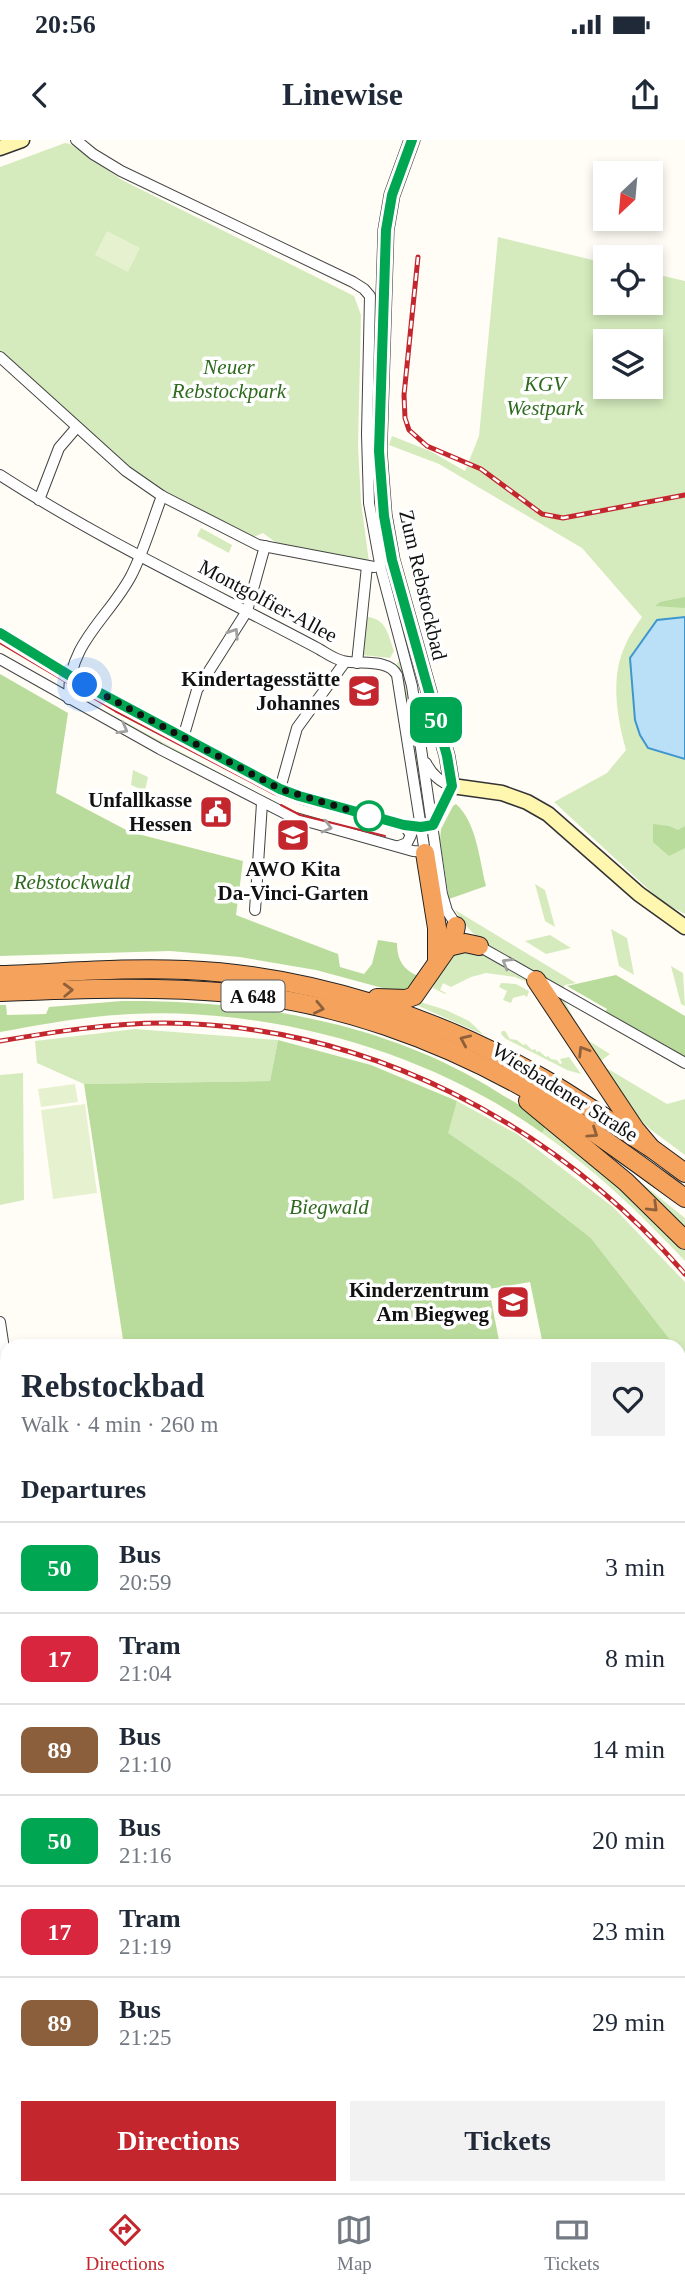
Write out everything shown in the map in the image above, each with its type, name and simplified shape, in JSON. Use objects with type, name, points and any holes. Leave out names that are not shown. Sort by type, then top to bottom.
[{"type":"highway","points":[[430,848],[437,928],[443,953]]},
{"type":"highway","points":[[343,994],[388,999],[410,998],[421,989],[455,936],[456,926]]},
{"type":"highway","points":[[443,953],[465,943],[479,946]]},
{"type":"highway","name":"Wiesbadener Straße","points":[[1,979],[188,970],[343,994],[446,1031],[503,1057],[544,1079],[651,1148]]},
{"type":"highway","name":"Wiesbadener Straße","points":[[1,979],[236,993],[320,1007],[382,1025],[442,1047],[494,1072],[550,1104],[685,1198]]},
{"type":"highway","points":[[536,980],[547,993],[612,1097],[651,1148]]},
{"type":"highway","points":[[494,1072],[626,1182],[685,1240]]},
{"type":"highway","name":"A 648","points":[[651,1148],[685,1173]]},
{"type":"highway","points":[[632,1160],[685,1210]]},
{"type":"main road","points":[[0,147],[22,140]]},
{"type":"main road","name":"Zum Rebstockbad","points":[[412,140],[392,195],[386,230],[380,469],[384,516],[392,560],[447,756],[452,786]]},
{"type":"main road","points":[[452,786],[502,793],[527,802],[548,814],[639,894],[685,928]]},
{"type":"street","points":[[0,147],[3,140]]},
{"type":"street","points":[[76,140],[121,171],[353,282],[367,292],[371,301],[367,434],[369,503],[381,569],[412,686],[433,825],[430,848],[447,911],[464,935],[479,946],[685,1063]]},
{"type":"street","points":[[0,357],[100,448],[135,478],[162,496],[265,546],[371,567],[357,663]]},
{"type":"street","points":[[39,500],[58,451],[77,427]]},
{"type":"street","name":"Montgolfier-Allee","points":[[0,475],[39,500],[140,556],[345,662],[385,665],[396,671],[421,827],[430,848]]},
{"type":"street","points":[[69,699],[70,676],[82,644],[130,578],[162,496]]},
{"type":"street","points":[[183,738],[197,690],[247,611],[265,546]]},
{"type":"street","points":[[0,633],[70,676],[280,789],[404,825],[433,825]]},
{"type":"street","points":[[0,659],[262,803],[298,819],[399,846],[430,848]]},
{"type":"street","points":[[280,789],[297,728],[345,662]]},
{"type":"street","points":[[422,755],[435,776],[452,786],[433,825]]},
{"type":"street","points":[[255,909],[262,803]]},
{"type":"street","points":[[399,846],[407,843],[411,835],[404,825]]},
{"type":"green space","name":"Neuer Rebstockpark","points":[[65,143],[122,180],[354,296],[361,315],[358,446],[361,502],[369,562],[282,547],[263,533],[252,538],[146,482],[0,352],[0,167]]},
{"type":"green space","points":[[107,231],[140,248],[128,272],[95,255]]},
{"type":"green space","name":"KGV Westpark","points":[[498,237],[593,260],[593,315],[663,315],[663,276],[685,281],[685,914],[661,901],[554,802],[607,773],[626,750],[620,725],[616,684],[620,658],[642,617],[582,548],[439,464],[389,445],[392,436],[430,451],[465,471],[479,436]]},
{"type":"green space","points":[[201,528],[232,545],[229,553],[197,536]]},
{"type":"green space","points":[[685,597],[685,608],[655,606],[660,602]]},
{"type":"green space","points":[[366,617],[378,620],[388,633],[394,651],[390,658],[362,655]]},
{"type":"green space","points":[[400,661],[410,706],[423,794],[419,792],[397,663]]},
{"type":"green space","name":"Rebstockwald","points":[[0,674],[68,713],[56,793],[130,832],[243,861],[236,915],[338,954],[340,967],[364,974],[372,964],[378,940],[397,943],[398,955],[403,964],[410,972],[421,977],[415,988],[401,993],[316,970],[240,957],[170,951],[0,956]]},
{"type":"green space","points":[[76,682],[296,800],[275,793],[75,686]]},
{"type":"green space","points":[[73,694],[242,785],[280,809],[76,700]]},
{"type":"green space","points":[[133,770],[148,777],[145,791],[131,785]]},
{"type":"green space","points":[[456,804],[473,831],[486,886],[449,899],[440,840],[441,829]]},
{"type":"green space","points":[[653,824],[678,830],[685,826],[685,848],[669,856],[653,842]]},
{"type":"green space","points":[[535,884],[545,890],[555,927],[545,921]]},
{"type":"green space","points":[[455,910],[576,983],[563,988],[503,956],[476,936]]},
{"type":"green space","points":[[611,929],[627,938],[634,975],[619,966]]},
{"type":"green space","points":[[550,935],[571,948],[546,954],[525,941]]},
{"type":"green space","points":[[478,951],[526,979],[537,988],[596,1086],[530,983],[515,977],[486,973],[451,987],[443,983],[440,990],[445,994],[433,988],[439,969],[453,953]]},
{"type":"green space","points":[[671,966],[683,973],[685,1006],[681,1004]]},
{"type":"green space","points":[[616,975],[685,1016],[685,1058],[605,1012],[607,1009],[567,986]]},
{"type":"green space","points":[[501,983],[516,984],[529,991],[527,997],[524,995],[513,998],[511,1003],[503,1000],[507,991],[499,987]]},
{"type":"green space","points":[[550,992],[564,1000],[584,1038],[610,1054],[598,1063],[667,1104],[685,1099],[685,1155],[650,1129],[625,1105]]},
{"type":"green space","points":[[122,1001],[220,1005],[269,1011],[365,1032],[456,1069],[524,1108],[545,1128],[542,1133],[498,1104],[450,1079],[399,1058],[347,1040],[293,1027],[238,1018],[131,1014],[82,1018],[0,1032],[0,1005],[6,1005],[7,1015],[46,1014],[49,1007]]},
{"type":"green space","points":[[417,1001],[469,1021],[484,1035],[414,1004]]},
{"type":"green space","points":[[135,1029],[278,1040],[270,1081],[84,1084],[37,1063],[35,1041]]},
{"type":"green space","points":[[505,1031],[510,1039],[526,1044],[532,1050],[557,1060],[560,1064],[560,1059],[569,1057],[581,1074],[567,1070],[506,1039],[501,1034]]},
{"type":"green space","name":"Biegwald","points":[[278,1040],[371,1065],[457,1101],[448,1133],[522,1184],[591,1238],[670,1339],[542,1339],[530,1282],[489,1289],[499,1339],[123,1339],[84,1084],[270,1081]]},
{"type":"green space","points":[[23,1073],[24,1200],[0,1205],[0,1075]]},
{"type":"green space","points":[[75,1084],[78,1102],[41,1107],[38,1089]]},
{"type":"green space","points":[[457,1101],[517,1134],[613,1207],[685,1282],[685,1339],[670,1339],[591,1238],[522,1184],[447,1133]]},
{"type":"green space","points":[[85,1104],[97,1193],[53,1199],[41,1110]]},
{"type":"green space","points":[[542,1122],[550,1126],[671,1232],[685,1249],[685,1261],[617,1193],[542,1133],[545,1128]]},
{"type":"green space","points":[[614,1161],[685,1218],[685,1229]]},
{"type":"water","points":[[685,617],[685,759],[648,748],[640,735],[635,720],[630,658],[657,620]]},
{"type":"tram line","points":[[0,643],[115,711],[274,794],[388,826]]},
{"type":"tram line","points":[[281,805],[300,815],[385,836]]},
{"type":"railway","points":[[418,257],[404,395],[405,418],[409,430],[427,446],[481,469],[542,514],[563,518],[685,495]]},
{"type":"railway","points":[[0,1041],[102,1026],[164,1023],[239,1028],[312,1041],[383,1063],[451,1092],[516,1128],[577,1171],[633,1220],[685,1274]]},
{"type":"bus line","name":"50","points":[[0,633],[85,685],[280,789],[404,825],[433,825],[452,786],[447,756],[392,560],[384,516],[379,451],[386,230],[392,195],[412,140]]},
{"type":"place","name":"Kindertagesstätte Johannes","points":[[364,691]]},
{"type":"place","name":"Unfallkasse Hessen","points":[[216,812]]},
{"type":"place","name":"AWO Kita Da-Vinci-Garten","points":[[293,835]]},
{"type":"place","name":"Kinderzentrum Am Biegweg","points":[[513,1302]]},
{"type":"route","points":[[85,685],[280,789],[369,816]]}]
